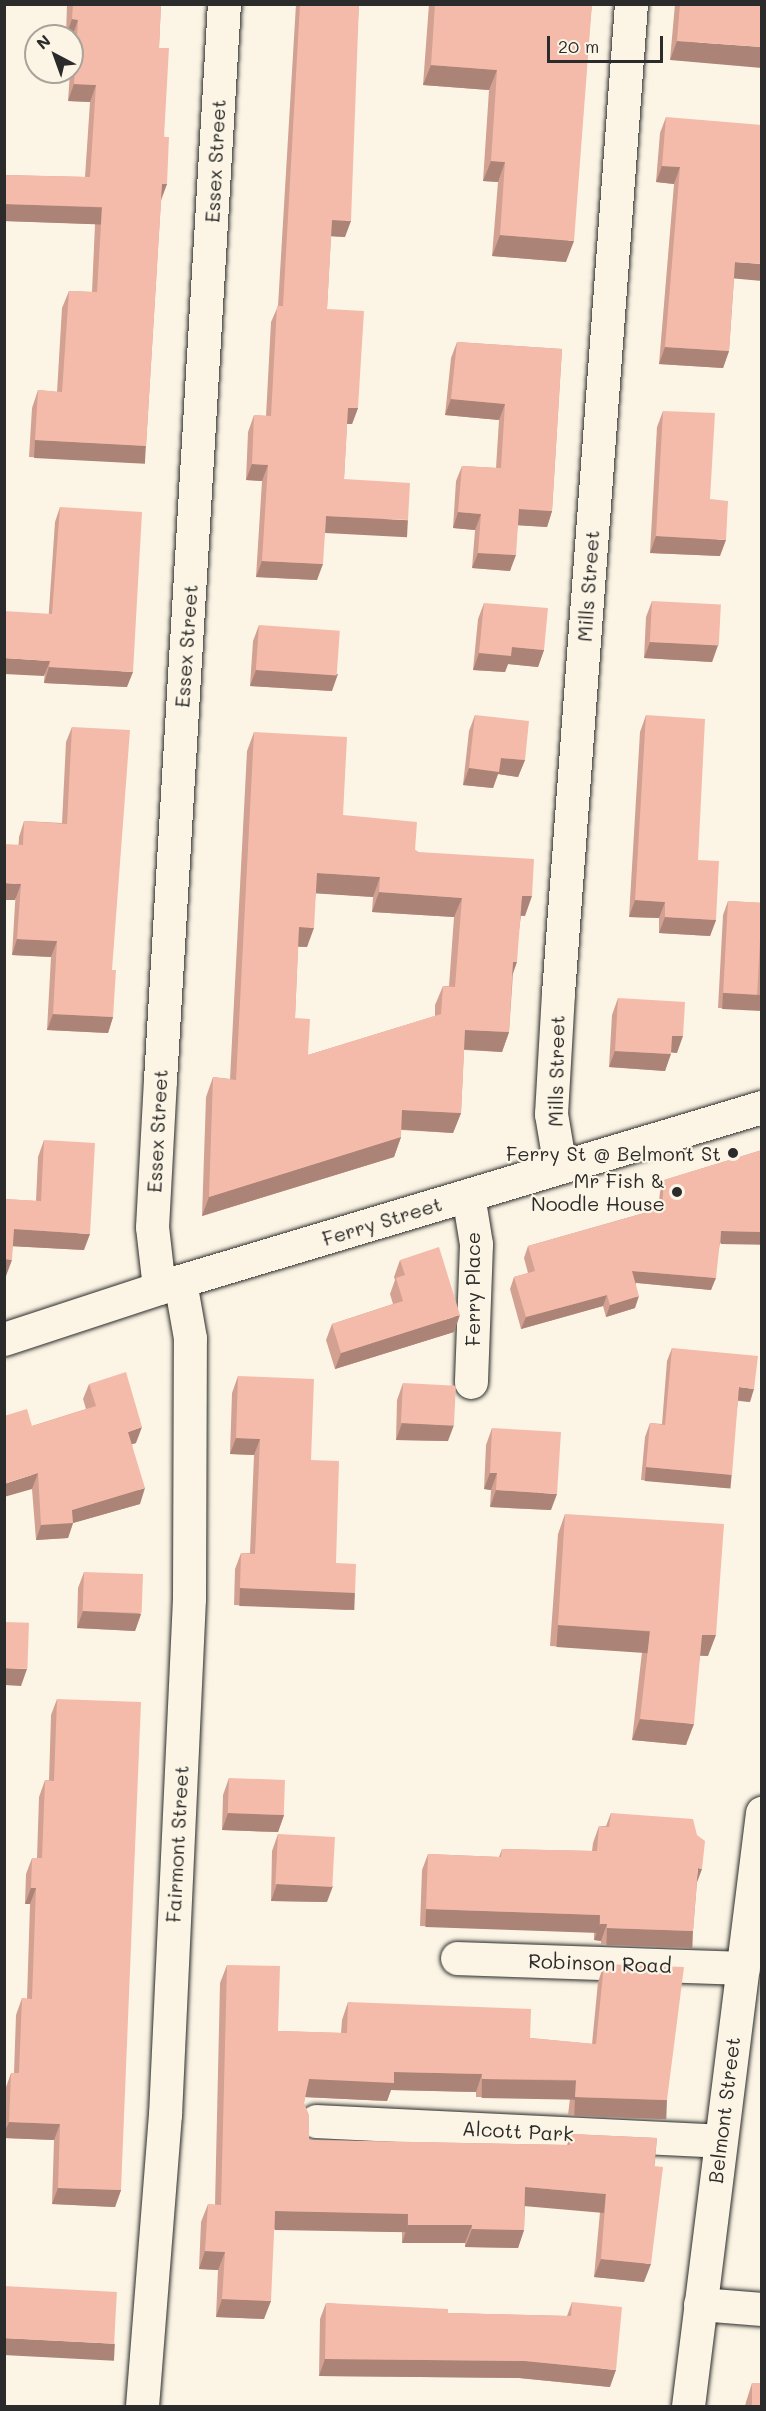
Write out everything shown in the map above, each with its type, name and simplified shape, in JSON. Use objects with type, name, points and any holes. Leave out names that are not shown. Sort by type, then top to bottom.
[{"type":"street","name":"Essex Street","points":[[170,1284],[152,1237],[224,4]]},
{"type":"street","name":"Mills Street","points":[[560,1167],[551,1114],[558,993],[631,4]]},
{"type":"street","name":"Ferry Street","points":[[4,1339],[170,1284],[762,1107]]},
{"type":"street","name":"Ferry Place","points":[[468,1195],[476,1245],[471,1383]]},
{"type":"street","name":"Fairmont Street","points":[[142,2406],[165,2115],[189,1599],[190,1338],[170,1284]]},
{"type":"street","name":"Belmont Street","points":[[688,2406],[719,2141],[749,1974],[762,1813]]},
{"type":"street","name":"Robinson Road","points":[[457,1958],[749,1974]]},
{"type":"street","name":"Alcott Park","points":[[316,2121],[719,2141]]},
{"type":"street","points":[[700,2304],[762,2309]]},
{"type":"building","points":[[73,4],[161,4],[159,48],[169,48],[164,137],[169,137],[167,184],[162,184],[146,446],[35,440],[38,390],[62,392],[69,291],[97,292],[102,207],[4,204],[4,175],[90,177],[96,85],[74,84],[84,84],[84,24],[78,24],[78,20],[72,19]]},
{"type":"building","points":[[300,4],[359,4],[351,221],[332,220],[327,309],[364,311],[358,408],[348,408],[344,479],[410,483],[408,520],[326,516],[323,564],[262,561],[268,465],[252,464],[254,415],[271,416],[277,306],[283,306]]},
{"type":"building","points":[[435,4],[592,4],[574,241],[500,235],[505,162],[491,161],[497,70],[431,65]]},
{"type":"building","points":[[680,4],[762,4],[762,47],[677,41]]},
{"type":"building","points":[[666,117],[762,125],[762,264],[735,262],[729,351],[665,347],[680,167],[662,166]]},
{"type":"building","points":[[457,342],[562,349],[552,511],[519,509],[516,555],[478,553],[481,514],[458,512],[462,466],[501,468],[505,404],[451,399]]},
{"type":"building","points":[[663,411],[715,413],[710,499],[728,501],[726,540],[656,536]]},
{"type":"building","points":[[60,507],[142,512],[133,672],[49,667],[50,661],[4,658],[4,611],[52,614]]},
{"type":"building","points":[[652,601],[721,605],[719,646],[650,642]]},
{"type":"building","points":[[484,603],[548,608],[544,650],[512,647],[511,656],[479,653]]},
{"type":"building","points":[[259,625],[340,631],[337,676],[256,670]]},
{"type":"building","points":[[475,715],[529,721],[525,760],[501,758],[499,772],[469,768]]},
{"type":"building","points":[[646,715],[705,719],[698,860],[719,861],[716,920],[665,917],[665,902],[635,900]]},
{"type":"building","points":[[72,727],[130,730],[112,970],[116,970],[113,1017],[53,1014],[57,941],[17,939],[21,884],[4,883],[4,844],[23,845],[24,821],[67,824]]},
{"type":"building","points":[[254,732],[347,737],[343,815],[417,822],[415,850],[418,852],[534,859],[532,896],[522,896],[517,962],[513,962],[509,1032],[465,1030],[461,1113],[402,1110],[401,1137],[209,1197],[213,1077],[236,1080]],"holes":[[[317,873],[380,877],[379,892],[462,898],[455,987],[443,986],[441,1014],[308,1055],[310,1019],[295,1018],[299,927],[314,928]]]},
{"type":"building","points":[[728,901],[762,903],[757,995],[723,993]]},
{"type":"building","points":[[618,998],[685,1002],[683,1036],[672,1036],[671,1054],[615,1051]]},
{"type":"building","points":[[44,1140],[95,1143],[90,1234],[14,1229],[12,1260],[4,1259],[4,1199],[41,1201]]},
{"type":"building","points":[[762,1150],[762,1232],[721,1231],[716,1278],[632,1271],[639,1296],[610,1305],[607,1295],[526,1317],[514,1277],[535,1271],[528,1246],[662,1208],[664,1180]]},
{"type":"building","points":[[439,1247],[460,1315],[341,1353],[332,1324],[403,1301],[396,1278],[405,1275],[400,1260]]},
{"type":"building","points":[[672,1348],[758,1356],[754,1389],[739,1387],[732,1475],[646,1467],[650,1423],[665,1425]]},
{"type":"building","points":[[126,1372],[142,1427],[128,1432],[145,1488],[72,1510],[73,1523],[41,1525],[38,1473],[4,1484],[4,1416],[27,1409],[32,1426],[96,1406],[89,1384]]},
{"type":"building","points":[[238,1376],[314,1379],[311,1460],[339,1461],[336,1563],[356,1564],[355,1593],[240,1588],[241,1553],[255,1554],[260,1439],[236,1438]]},
{"type":"building","points":[[403,1383],[456,1386],[454,1426],[401,1423]]},
{"type":"building","points":[[492,1428],[561,1432],[557,1494],[496,1490],[497,1473],[490,1473]]},
{"type":"building","points":[[565,1514],[724,1524],[716,1635],[702,1635],[694,1724],[640,1719],[650,1631],[558,1625]]},
{"type":"building","points":[[84,1572],[143,1574],[142,1613],[83,1611]]},
{"type":"building","points":[[4,1622],[29,1623],[27,1669],[4,1668]]},
{"type":"building","points":[[57,1699],[141,1702],[121,2190],[58,2188],[60,2124],[9,2122],[11,2073],[19,2073],[22,1998],[32,1999],[36,1888],[31,1888],[32,1858],[42,1858],[45,1780],[54,1781]]},
{"type":"building","points":[[229,1778],[285,1780],[284,1815],[228,1813]]},
{"type":"building","points":[[611,1813],[693,1819],[697,1835],[705,1841],[702,1869],[698,1868],[693,1931],[607,1928],[607,1924],[600,1924],[600,1915],[426,1909],[428,1854],[501,1857],[502,1849],[597,1851],[599,1826],[609,1827]]},
{"type":"building","points":[[278,1834],[335,1837],[332,1887],[275,1884]]},
{"type":"building","points":[[604,1964],[684,1967],[667,2100],[575,2097],[576,2080],[482,2079],[482,2074],[394,2072],[394,2083],[309,2079],[304,2103],[309,2115],[309,2140],[570,2145],[571,2134],[657,2138],[654,2166],[663,2167],[651,2264],[601,2259],[606,2194],[525,2187],[524,2230],[472,2229],[472,2225],[408,2225],[408,2214],[275,2211],[271,2301],[222,2299],[225,2252],[205,2251],[208,2204],[221,2205],[227,1965],[280,1966],[278,2031],[347,2033],[348,2002],[531,2009],[530,2038],[596,2044]]},
{"type":"building","points":[[4,2286],[117,2292],[114,2344],[4,2338]]},
{"type":"building","points":[[572,2302],[622,2307],[616,2370],[525,2361],[325,2359],[326,2303],[448,2309],[448,2313],[571,2316]]},
{"type":"building","points":[[752,2383],[762,2383],[762,2406],[752,2406]]},
{"type":"place","name":"Ferry St @ Belmont St","points":[[733,1153]]},
{"type":"place","name":"Mr Fish & Noodle House","points":[[677,1192]]}]
